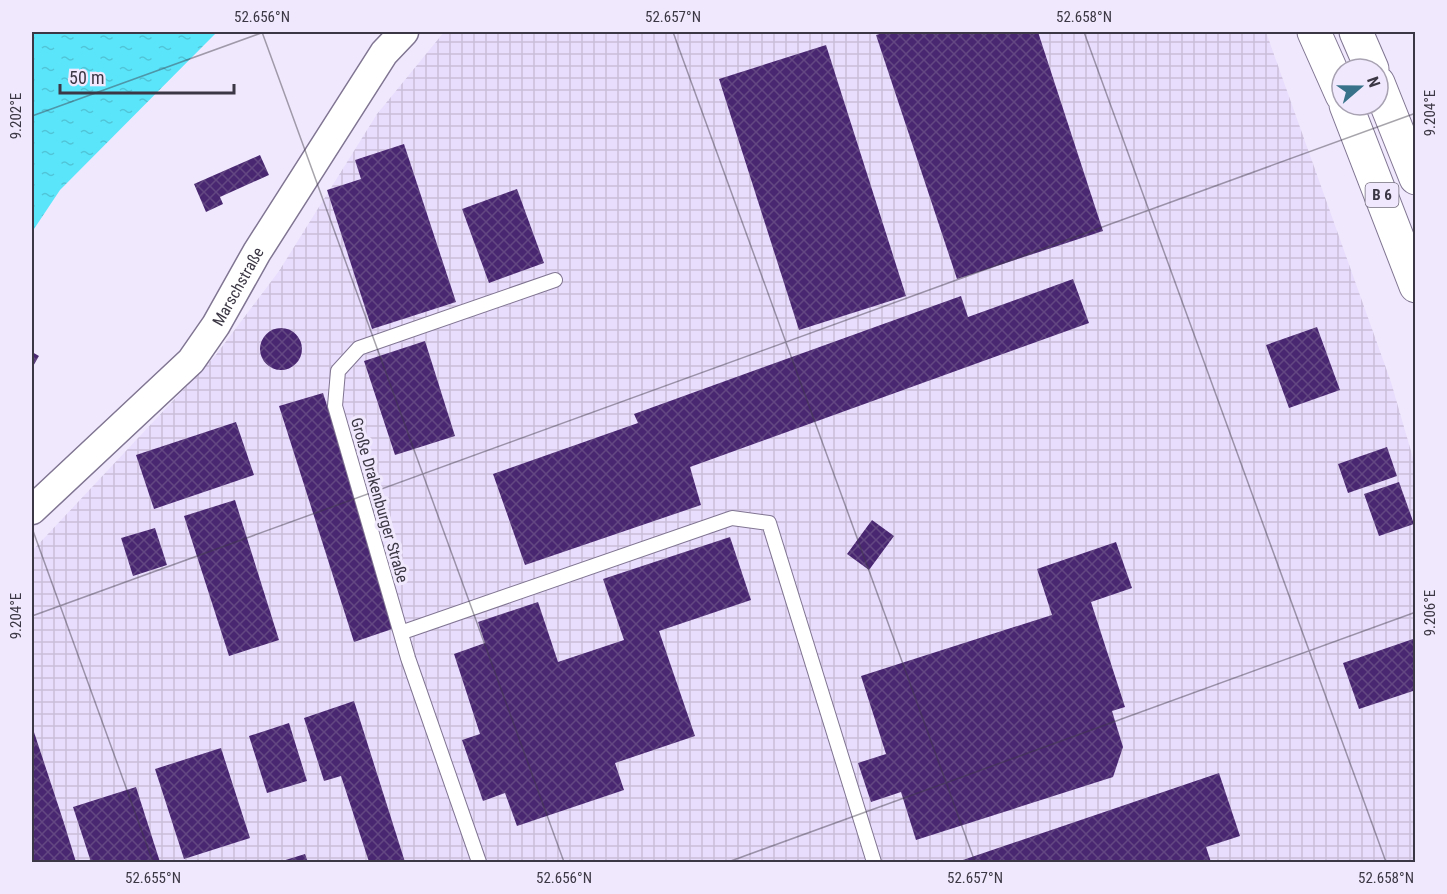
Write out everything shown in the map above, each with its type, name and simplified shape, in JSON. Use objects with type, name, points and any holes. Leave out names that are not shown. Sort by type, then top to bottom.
[{"type":"highway","points":[[1314,32],[1330,68]]},
{"type":"highway","points":[[1356,32],[1367,57]]},
{"type":"highway","name":"B 6","points":[[1390,113],[1416,178]]},
{"type":"highway","name":"B 6","points":[[1351,117],[1416,286]]},
{"type":"street","name":"Marschstraße","points":[[32,510],[191,361],[216,325],[257,252],[384,53],[404,32]]},
{"type":"lane","name":"Große Drakenburger Straße","points":[[479,862],[408,658],[403,632],[335,406],[338,372],[359,348],[555,280]]},
{"type":"lane","points":[[403,632],[732,518],[769,523],[873,862]]},
{"type":"shaded area","points":[[444,32],[1266,32],[1391,382],[1415,465],[1415,862],[32,862],[32,551],[215,356],[279,271],[377,114]]},
{"type":"water","points":[[32,32],[217,32],[60,190],[32,232]]},
{"type":"building","points":[[886,32],[1038,32],[1103,231],[957,279],[876,35]]},
{"type":"building","points":[[826,45],[906,296],[799,330],[719,79]]},
{"type":"building","points":[[404,144],[456,302],[372,329],[327,190],[361,179],[355,160]]},
{"type":"building","points":[[260,155],[269,175],[220,197],[223,204],[206,212],[194,184]]},
{"type":"building","points":[[517,189],[544,263],[489,283],[462,209]]},
{"type":"building","points":[[1073,279],[1089,323],[690,467],[701,505],[525,565],[493,474],[638,423],[634,414],[961,296],[968,317]]},
{"type":"building","points":[[1317,327],[1340,390],[1289,408],[1266,345]]},
{"type":"building","points":[[281,328],[289,329],[296,334],[301,341],[301,357],[296,364],[289,369],[281,370],[273,369],[266,364],[261,357],[260,349],[261,341],[266,334],[273,329]]},
{"type":"building","points":[[425,341],[455,436],[395,455],[364,361]]},
{"type":"building","points":[[32,352],[39,356],[32,368]]},
{"type":"building","points":[[323,393],[398,627],[354,642],[279,406]]},
{"type":"building","points":[[236,422],[254,475],[154,509],[136,455]]},
{"type":"building","points":[[1387,447],[1397,476],[1348,493],[1338,464]]},
{"type":"building","points":[[1399,482],[1414,524],[1379,536],[1364,494]]},
{"type":"building","points":[[235,500],[279,640],[229,656],[184,516]]},
{"type":"building","points":[[872,520],[894,536],[869,570],[847,554]]},
{"type":"building","points":[[155,528],[167,565],[133,576],[121,538]]},
{"type":"building","points":[[730,537],[751,600],[659,631],[695,736],[615,763],[624,790],[517,826],[505,793],[483,801],[462,740],[480,734],[454,654],[485,643],[478,622],[538,602],[558,662],[624,640],[603,579]]},
{"type":"building","points":[[1116,542],[1132,588],[1091,602],[1125,707],[1112,711],[1123,747],[1113,777],[916,840],[901,792],[871,802],[858,763],[886,754],[861,676],[1052,615],[1037,569]]},
{"type":"building","points":[[1416,638],[1416,690],[1359,709],[1343,663]]},
{"type":"building","points":[[354,701],[405,862],[369,862],[341,776],[324,781],[304,718]]},
{"type":"building","points":[[289,723],[307,781],[267,793],[249,736]]},
{"type":"building","points":[[32,726],[63,820],[76,862],[32,862]]},
{"type":"building","points":[[221,748],[250,838],[184,859],[155,769]]},
{"type":"building","points":[[1219,773],[1240,836],[1206,847],[1211,862],[957,862]]},
{"type":"building","points":[[136,787],[160,862],[91,862],[73,807]]},
{"type":"building","points":[[305,854],[308,862],[279,862]]}]
